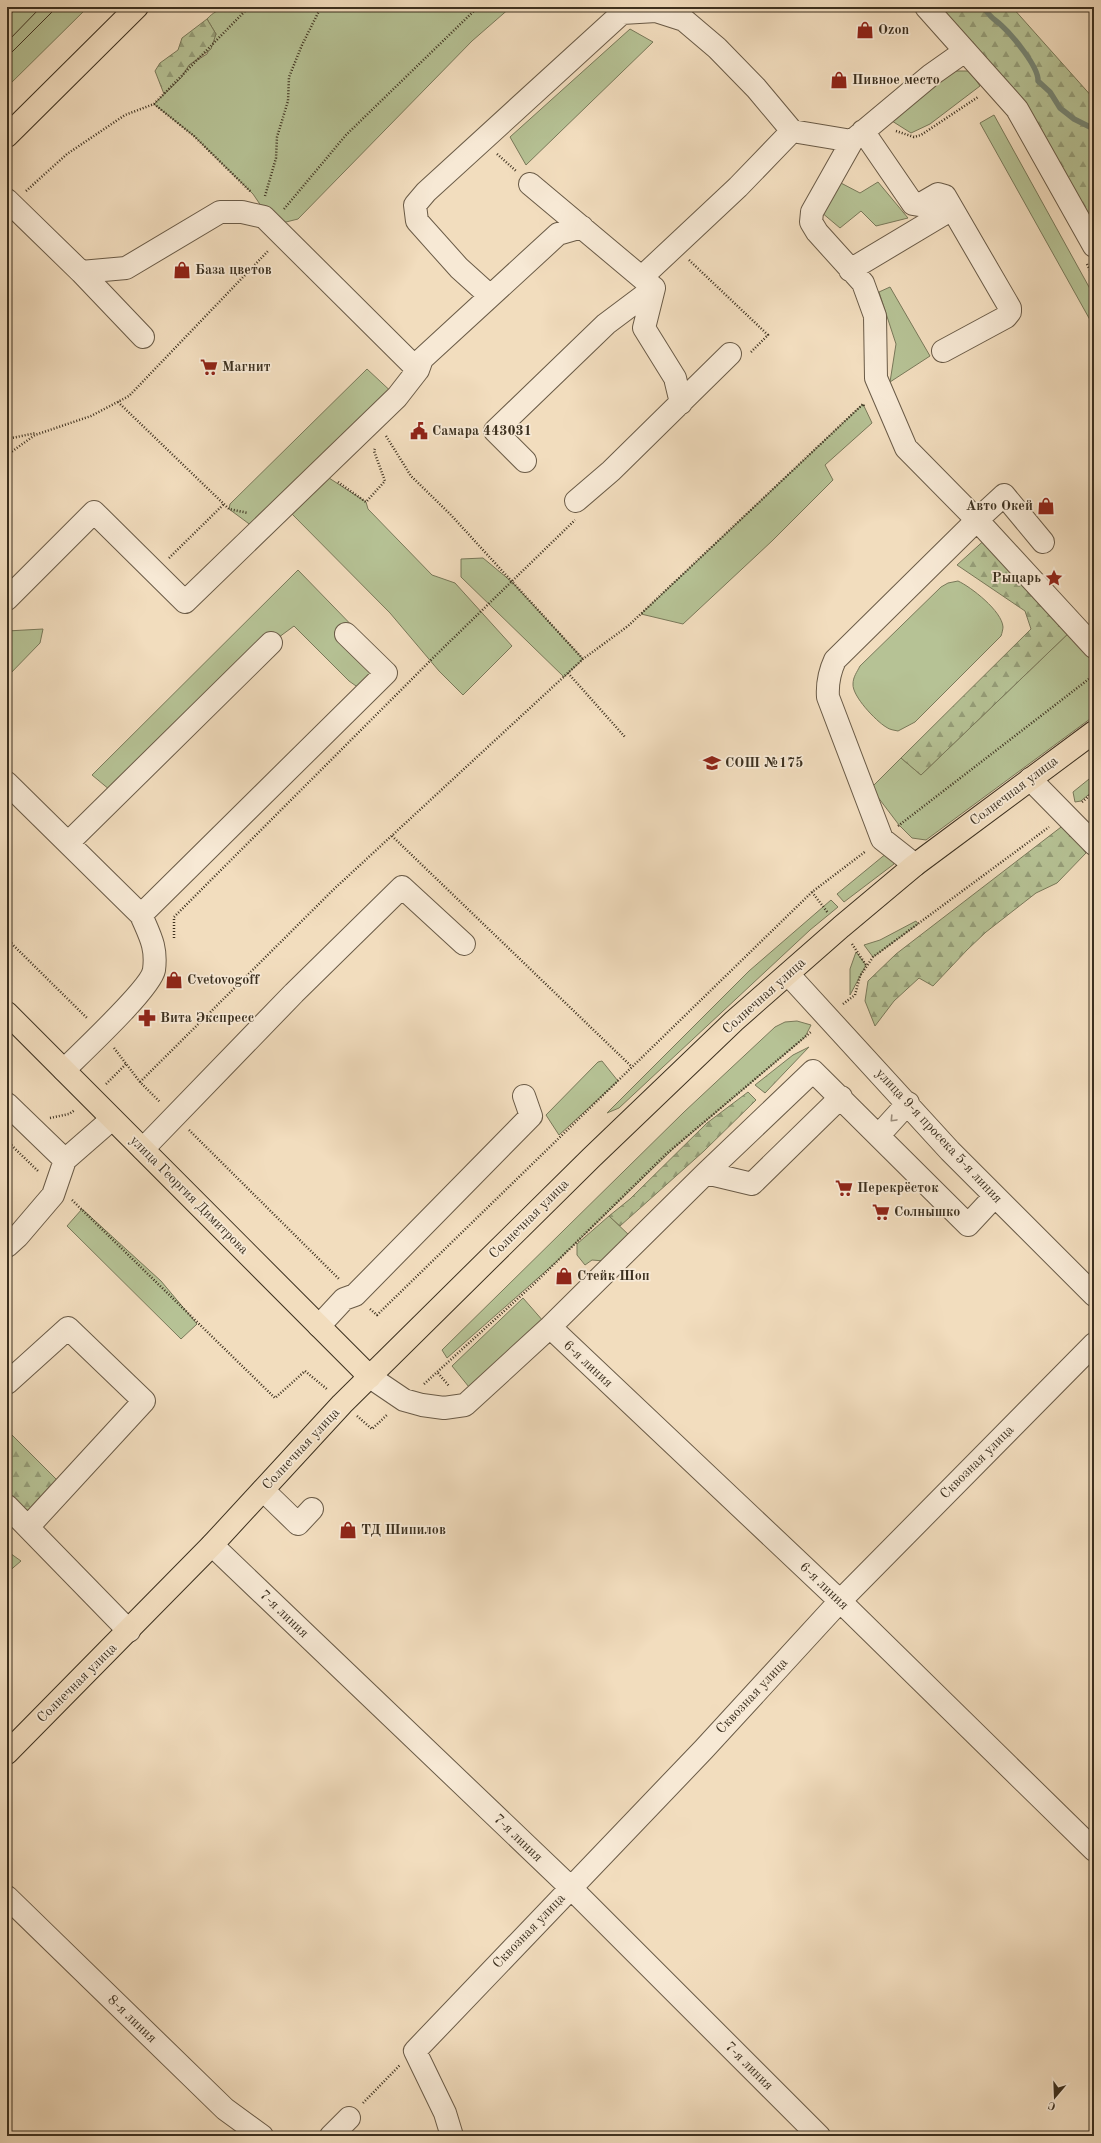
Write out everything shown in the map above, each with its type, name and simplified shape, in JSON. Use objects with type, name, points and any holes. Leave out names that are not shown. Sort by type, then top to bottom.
[{"type":"main road","points":[[7,136],[137,7]]},
{"type":"main road","name":"Солнечная улица","points":[[7,1753],[129,1631],[212,1545],[342,1404],[591,1158],[734,1022],[915,865],[1094,732]]},
{"type":"main road","name":"улица Георгия Димитрова","points":[[7,1013],[370,1377]]},
{"type":"street","points":[[926,7],[1017,108],[1089,253]]},
{"type":"street","points":[[490,296],[459,268],[417,221],[415,205],[426,192],[482,140],[622,13],[656,11],[684,20],[717,48],[756,88],[792,132],[858,136],[913,204],[919,205],[942,194],[1010,308],[1010,312],[1006,316],[943,351]]},
{"type":"street","points":[[965,51],[930,74],[858,136],[812,212],[811,222],[817,232],[863,283],[875,316],[876,378],[906,448],[977,520],[1094,647]]},
{"type":"street","points":[[525,461],[495,431],[648,283],[674,246],[738,187],[792,132]]},
{"type":"street","points":[[530,184],[648,283]]},
{"type":"street","points":[[9,202],[143,337]]},
{"type":"street","points":[[80,272],[126,268],[220,212],[242,212],[264,208],[418,370]]},
{"type":"street","points":[[850,270],[952,209]]},
{"type":"street","points":[[7,599],[94,512],[185,602],[397,397],[418,370],[422,359],[558,234],[582,227]]},
{"type":"street","points":[[648,283],[644,328],[675,378],[681,403]]},
{"type":"street","points":[[577,509],[611,471],[681,403],[737,356]]},
{"type":"street","points":[[915,865],[882,839],[828,697],[827,684],[830,672],[835,660],[1004,495],[1043,542]]},
{"type":"street","points":[[141,915],[386,673],[346,634]]},
{"type":"street","points":[[68,843],[271,643]]},
{"type":"street","points":[[1030,779],[1094,844]]},
{"type":"street","points":[[7,783],[141,915],[154,944],[154,972],[134,999],[64,1070]]},
{"type":"street","points":[[143,1150],[294,993],[402,887],[464,944]]},
{"type":"street","name":"улица 9-я просека 5-я линия","points":[[788,974],[908,1103],[950,1151],[1094,1295]]},
{"type":"street","points":[[370,1377],[404,1400],[422,1405],[444,1408],[465,1405],[550,1327],[706,1173],[814,1071],[968,1225],[995,1196]]},
{"type":"street","points":[[319,1326],[344,1299],[354,1295],[531,1116],[524,1096]]},
{"type":"street","points":[[706,1173],[752,1184],[840,1098]]},
{"type":"street","points":[[878,1135],[908,1103]]},
{"type":"street","points":[[7,1104],[64,1160]]},
{"type":"street","points":[[7,1246],[18,1236],[52,1195],[64,1160],[112,1119]]},
{"type":"street","name":"6-я линия","points":[[550,1327],[840,1601],[1094,1850]]},
{"type":"street","points":[[7,1383],[68,1328],[144,1401],[28,1527]]},
{"type":"street","name":"Сквозная улица","points":[[414,2051],[704,1749],[840,1601],[1094,1344]]},
{"type":"street","points":[[263,1490],[298,1524],[312,1509]]},
{"type":"street","points":[[7,1507],[129,1631]]},
{"type":"street","name":"7-я линия","points":[[212,1545],[571,1888],[819,2136]]},
{"type":"street","name":"8-я линия","points":[[7,1897],[225,2109],[262,2136]]},
{"type":"street","points":[[414,2051],[445,2113],[452,2136]]},
{"type":"street","points":[[331,2136],[349,2118]]},
{"type":"path","points":[[9,202],[67,154],[125,115],[154,104],[249,7]]},
{"type":"path","points":[[321,7],[302,45],[289,77],[288,101],[277,137],[276,158],[264,208],[276,218],[346,135],[478,7]]},
{"type":"path","points":[[897,131],[914,137],[921,135],[968,105],[983,92]]},
{"type":"path","points":[[154,104],[194,136],[253,194]]},
{"type":"path","points":[[482,140],[530,184]]},
{"type":"path","points":[[674,246],[768,336],[737,356]]},
{"type":"path","points":[[1089,253],[1094,278]]},
{"type":"path","points":[[7,455],[34,435],[91,416],[129,396],[257,263]]},
{"type":"path","points":[[118,402],[229,509]]},
{"type":"path","points":[[140,1082],[333,890],[568,673],[628,626],[863,404],[868,410]]},
{"type":"path","points":[[7,439],[46,432]]},
{"type":"path","points":[[384,434],[411,476],[450,514],[583,660]]},
{"type":"path","points":[[337,481],[366,502],[386,481],[374,451],[376,444]]},
{"type":"path","points":[[174,945],[174,917],[436,655],[512,582],[577,509]]},
{"type":"path","points":[[568,673],[625,737]]},
{"type":"path","points":[[376,1315],[812,892],[1094,675]]},
{"type":"path","points":[[866,965],[873,957],[1094,792]]},
{"type":"path","points":[[392,836],[632,1067]]},
{"type":"path","points":[[438,1373],[537,1281],[666,1154],[805,1036]]},
{"type":"path","points":[[7,1141],[89,1215],[226,1353],[274,1398],[305,1371],[313,1376]]},
{"type":"path","points":[[349,2118],[414,2051]]},
{"type":"green space","points":[[18,7],[88,7],[7,87],[7,18]]},
{"type":"green space","points":[[249,7],[511,7],[472,41],[298,219],[274,225],[253,194],[194,136],[154,104],[181,78],[189,65],[207,54],[216,34],[207,19],[215,12],[227,10],[242,12]]},
{"type":"green space","points":[[932,7],[1012,7],[1094,99],[1094,241],[1019,107]]},
{"type":"green space","points":[[207,19],[216,34],[211,49],[189,65],[181,78],[164,94],[155,71],[160,63],[178,50],[182,38]]},
{"type":"green space","points":[[630,29],[653,42],[526,165],[510,137]]},
{"type":"green space","points":[[954,71],[970,71],[980,86],[930,124],[911,133],[892,121]]},
{"type":"green space","points":[[994,115],[1094,296],[1094,327],[980,123]]},
{"type":"green space","points":[[839,182],[860,193],[878,182],[908,218],[876,226],[861,211],[840,228],[821,212]]},
{"type":"green space","points":[[890,287],[930,356],[890,382],[896,344],[879,292]]},
{"type":"green space","points":[[367,369],[397,397],[256,529],[229,509],[230,504]]},
{"type":"green space","points":[[863,404],[872,423],[825,465],[833,480],[772,541],[683,624],[641,614]]},
{"type":"green space","points":[[329,478],[366,502],[368,509],[432,575],[455,583],[512,646],[463,695],[439,671],[390,613],[292,514]]},
{"type":"green space","points":[[989,536],[1075,627],[921,775],[901,758],[1031,629],[1025,611],[957,565]]},
{"type":"green space","points":[[483,558],[512,582],[583,659],[564,677],[461,577],[461,559]]},
{"type":"green space","points":[[298,570],[364,638],[386,673],[366,693],[349,681],[294,626],[271,643],[116,795],[92,775]]},
{"type":"green space","points":[[958,581],[978,594],[992,607],[1003,627],[1001,636],[915,722],[898,731],[889,729],[871,714],[856,695],[853,684],[855,675],[860,666],[941,587],[948,583]]},
{"type":"green space","points":[[1075,627],[1094,647],[1094,716],[926,840],[912,838],[899,825],[871,788],[901,758],[921,775]]},
{"type":"green space","points":[[43,629],[40,643],[7,677],[7,631]]},
{"type":"green space","points":[[1094,775],[1094,790],[1081,801],[1075,802],[1073,792]]},
{"type":"green space","points":[[1065,824],[1086,853],[1057,883],[1036,893],[986,932],[933,986],[919,978],[894,1001],[875,1026],[865,1001],[868,981],[896,954]]},
{"type":"green space","points":[[893,848],[894,864],[844,902],[837,894]]},
{"type":"green space","points":[[831,900],[838,907],[810,930],[619,1108],[607,1113],[749,971]]},
{"type":"green space","points":[[916,921],[918,924],[873,957],[864,945],[880,940]]},
{"type":"green space","points":[[856,952],[866,965],[850,995],[850,969]]},
{"type":"green space","points":[[797,1021],[811,1025],[805,1037],[675,1147],[555,1263],[447,1358],[442,1350],[684,1112],[775,1027],[785,1022]]},
{"type":"green space","points":[[809,1047],[765,1093],[755,1085],[793,1055]]},
{"type":"green space","points":[[602,1061],[618,1081],[559,1135],[546,1115],[598,1062]]},
{"type":"green space","points":[[748,1092],[756,1100],[704,1151],[620,1226],[609,1216],[630,1199],[707,1123]]},
{"type":"green space","points":[[82,1209],[161,1281],[197,1324],[181,1339],[67,1226]]},
{"type":"green space","points":[[609,1216],[630,1236],[604,1261],[592,1260],[585,1265],[577,1255],[577,1244]]},
{"type":"green space","points":[[523,1298],[544,1322],[473,1392],[452,1366]]},
{"type":"green space","points":[[7,1432],[9,1432],[58,1481],[28,1527],[7,1506]]},
{"type":"green space","points":[[7,1551],[21,1561],[7,1573]]},
{"type":"waterway","points":[[984,7],[989,15],[1018,43],[1030,60],[1037,75],[1038,81],[1050,92],[1060,108],[1074,119],[1094,129]]},
{"type":"tram line","points":[[7,42],[41,7]]},
{"type":"tram line","points":[[7,57],[57,7]]},
{"type":"place","name":"Ozon","points":[[865,30]]},
{"type":"place","name":"Пивное место","points":[[839,80]]},
{"type":"place","name":"База цветов","points":[[182,270]]},
{"type":"place","name":"Магнит","points":[[209,367]]},
{"type":"place","name":"Самара 443031","points":[[419,431]]},
{"type":"place","name":"Авто Окей","points":[[1046,506]]},
{"type":"place","name":"Рыцарь","points":[[1054,578]]},
{"type":"place","name":"СОШ №175","points":[[712,763]]},
{"type":"place","name":"Cvetovogoff","points":[[174,980]]},
{"type":"place","name":"Вита Экспресс","points":[[147,1018]]},
{"type":"place","name":"Перекрёсток","points":[[844,1188]]},
{"type":"place","name":"Солнышко","points":[[881,1212]]},
{"type":"place","name":"Стейк Шоп","points":[[564,1276]]},
{"type":"place","name":"ТД Шипилов","points":[[348,1530]]}]
